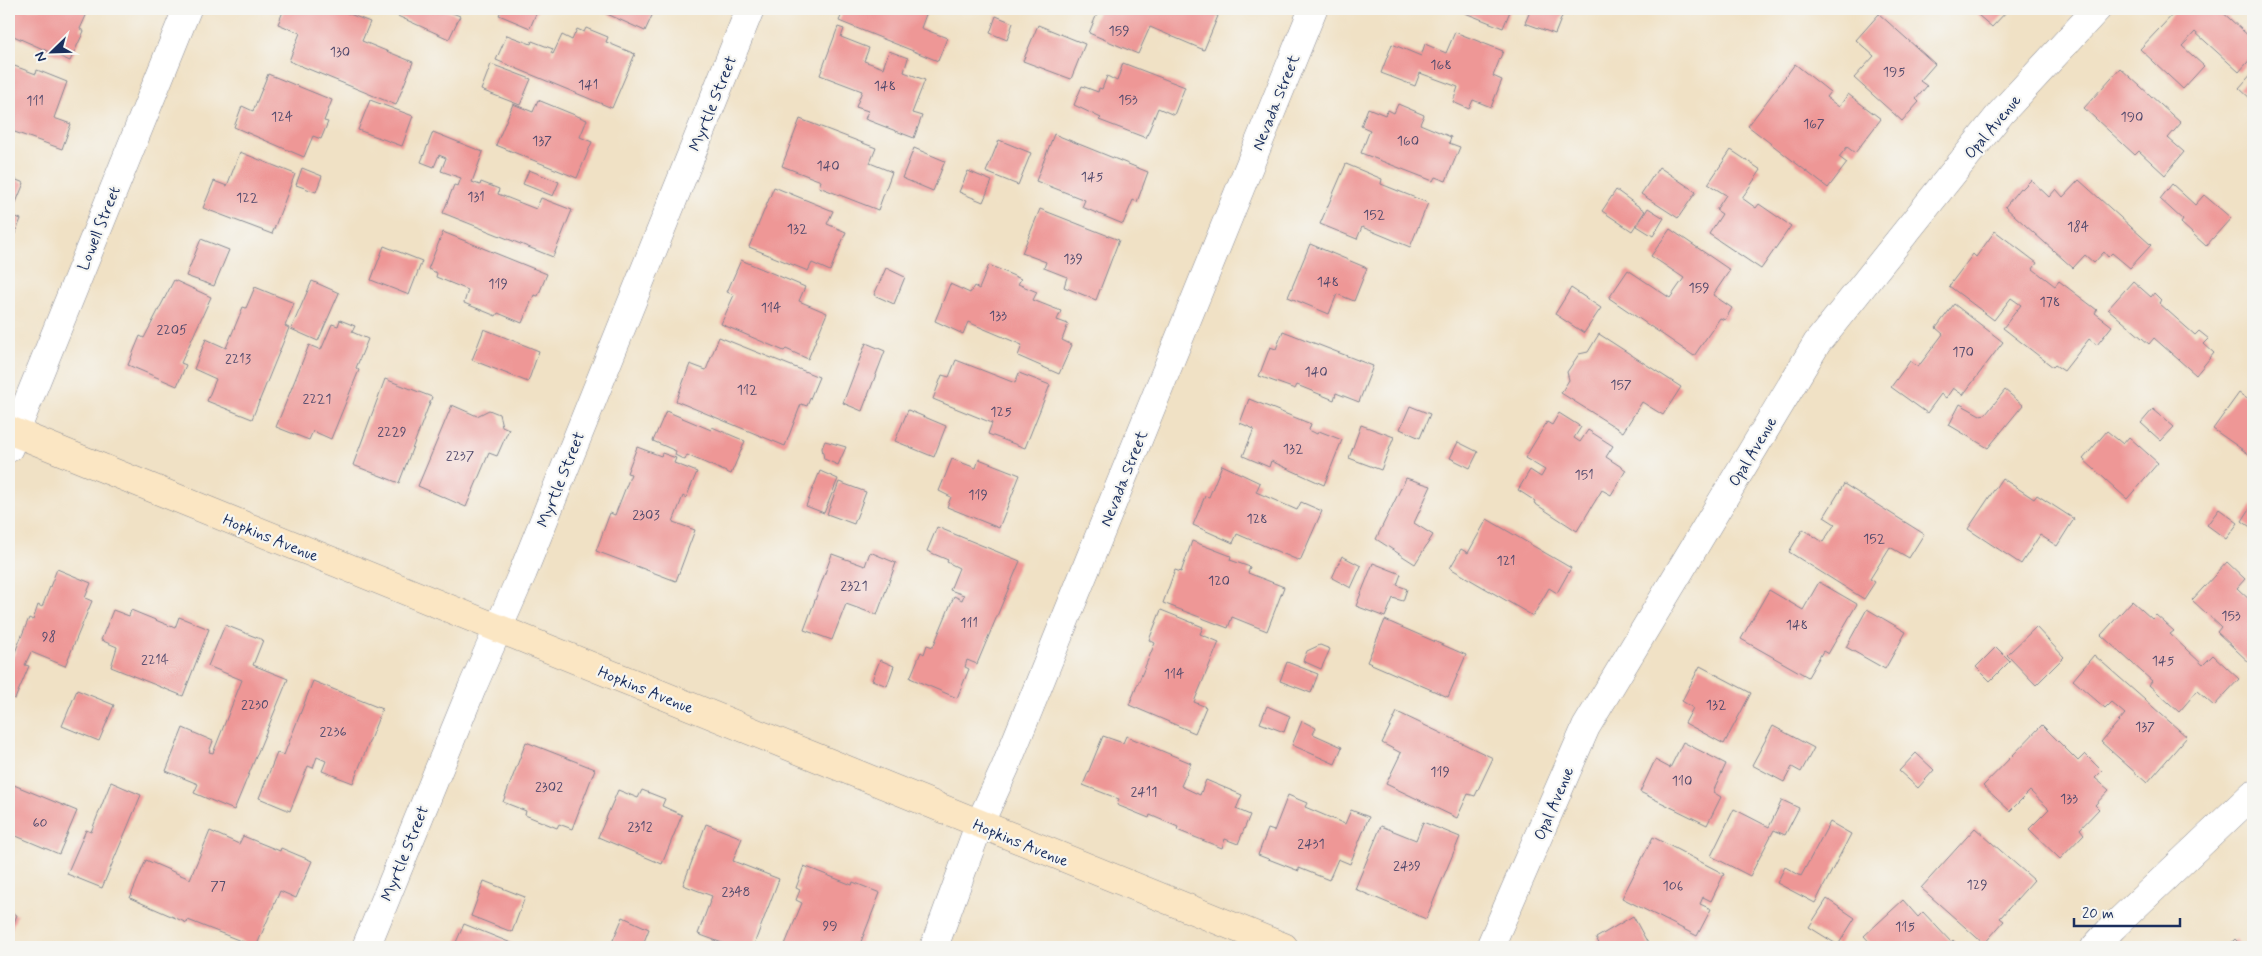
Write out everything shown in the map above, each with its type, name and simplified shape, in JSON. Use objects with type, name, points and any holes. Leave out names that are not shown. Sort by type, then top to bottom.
[{"type":"street","name":"Lowell Street","points":[[11,437],[187,9]]},
{"type":"street","name":"Myrtle Street","points":[[366,947],[523,572],[750,9]]},
{"type":"street","name":"Nevada Street","points":[[934,947],[979,825],[1005,768],[1313,9]]},
{"type":"street","name":"Opal Avenue","points":[[1490,947],[1586,728],[1817,343],[2001,113],[2097,9]]},
{"type":"street","name":"Hopkins Avenue","points":[[11,437],[498,629],[1284,947]]},
{"type":"street","points":[[2095,947],[2113,927],[2253,794]]},
{"type":"building","points":[[9,9],[89,9],[80,29],[84,31],[70,61],[9,34],[9,25],[13,16],[9,14]]},
{"type":"building","points":[[284,9],[337,9],[370,22],[362,41],[413,62],[396,105],[289,61],[300,33],[278,24]]},
{"type":"building","points":[[393,9],[442,9],[460,16],[449,39],[391,13]]},
{"type":"building","points":[[502,9],[538,9],[530,28],[499,15]]},
{"type":"building","points":[[596,9],[655,9],[645,31]]},
{"type":"building","points":[[844,9],[928,9],[921,28],[947,38],[938,61],[839,21]]},
{"type":"building","points":[[1099,9],[1202,9],[1218,16],[1204,50],[1150,27],[1138,54],[1089,33]]},
{"type":"building","points":[[1455,9],[1511,9],[1503,28]]},
{"type":"building","points":[[1531,9],[1565,9],[1555,34],[1525,23]]},
{"type":"building","points":[[1971,9],[2009,9],[1992,27]]},
{"type":"building","points":[[2178,9],[2219,9],[2253,40],[2253,56],[2239,72],[2195,32],[2182,46],[2204,66],[2183,89],[2140,49]]},
{"type":"building","points":[[1879,14],[1935,64],[1920,81],[1927,86],[1916,99],[1919,102],[1902,121],[1854,78],[1874,56],[1856,40]]},
{"type":"building","points":[[996,16],[1013,23],[1007,40],[990,33]]},
{"type":"building","points":[[1038,25],[1085,44],[1071,79],[1023,61]]},
{"type":"building","points":[[838,27],[844,29],[841,37],[869,48],[864,61],[883,68],[889,51],[908,58],[904,72],[925,80],[912,113],[922,116],[914,138],[865,119],[868,111],[856,107],[862,91],[820,75]]},
{"type":"building","points":[[586,28],[608,37],[606,42],[635,54],[612,108],[496,60],[507,35],[531,44],[532,41],[553,49],[551,53],[553,54],[562,35],[572,40],[577,29],[584,32]]},
{"type":"building","points":[[1455,32],[1503,51],[1493,76],[1502,80],[1491,107],[1473,100],[1469,109],[1453,102],[1458,87],[1420,73],[1415,86],[1381,73],[1392,44],[1421,56],[1425,44],[1446,53]]},
{"type":"building","points":[[1123,63],[1185,87],[1174,115],[1158,108],[1146,138],[1099,120],[1101,118],[1074,105],[1082,86],[1098,92],[1099,88],[1102,89],[1107,76],[1117,81]]},
{"type":"building","points":[[9,64],[36,74],[37,70],[67,82],[54,118],[71,124],[62,149],[9,130]]},
{"type":"building","points":[[491,64],[531,79],[520,105],[481,90]]},
{"type":"building","points":[[1795,64],[1830,92],[1826,97],[1839,107],[1848,94],[1881,119],[1855,153],[1847,147],[1839,157],[1847,163],[1828,188],[1748,126]]},
{"type":"building","points":[[2120,68],[2181,123],[2168,138],[2184,152],[2165,175],[2139,151],[2135,155],[2084,108]]},
{"type":"building","points":[[2253,72],[2253,101],[2239,88]]},
{"type":"building","points":[[268,74],[332,100],[324,121],[328,122],[321,139],[313,136],[304,157],[234,127],[242,106],[253,111]]},
{"type":"building","points":[[370,100],[413,116],[402,146],[358,130]]},
{"type":"building","points":[[538,100],[587,120],[580,137],[592,142],[577,178],[496,145],[513,104],[533,112]]},
{"type":"building","points":[[1398,104],[1424,115],[1420,124],[1451,137],[1449,143],[1460,147],[1446,181],[1435,177],[1433,181],[1361,153],[1370,130],[1361,126],[1368,108],[1385,115],[1388,110],[1394,113]]},
{"type":"building","points":[[800,119],[876,148],[870,163],[892,172],[878,210],[819,187],[821,181],[782,166]]},
{"type":"building","points":[[433,132],[483,152],[472,182],[480,185],[481,182],[499,189],[498,194],[536,209],[541,198],[572,210],[553,257],[443,213],[454,185],[458,186],[461,178],[441,171],[446,158],[439,155],[434,167],[421,162]]},
{"type":"building","points":[[1054,134],[1148,172],[1137,202],[1133,200],[1123,224],[1082,207],[1085,200],[1036,181]]},
{"type":"building","points":[[999,140],[1031,153],[1018,185],[986,172]]},
{"type":"building","points":[[914,148],[945,161],[933,191],[902,178]]},
{"type":"building","points":[[1731,150],[1761,170],[1742,198],[1756,208],[1759,204],[1791,226],[1761,269],[1709,234],[1722,214],[1716,210],[1726,195],[1708,184]]},
{"type":"building","points":[[240,152],[295,174],[272,234],[203,208],[214,181],[227,186]]},
{"type":"building","points":[[1346,164],[1382,179],[1381,184],[1428,203],[1410,247],[1362,227],[1357,239],[1320,224]]},
{"type":"building","points":[[1659,167],[1696,192],[1678,218],[1641,194]]},
{"type":"building","points":[[302,168],[322,176],[316,192],[296,185]]},
{"type":"building","points":[[529,170],[559,182],[553,196],[523,184]]},
{"type":"building","points":[[968,171],[992,181],[983,202],[959,192]]},
{"type":"building","points":[[9,177],[24,183],[11,215],[21,219],[9,248]]},
{"type":"building","points":[[2031,180],[2049,197],[2056,189],[2063,197],[2079,180],[2151,245],[2130,268],[2112,253],[2108,257],[2104,252],[2094,263],[2085,255],[2073,268],[2005,207],[2020,188],[2022,189]]},
{"type":"building","points":[[2172,184],[2195,205],[2204,195],[2231,218],[2206,246],[2181,223],[2183,220],[2160,199]]},
{"type":"building","points":[[774,187],[833,211],[827,224],[846,232],[830,271],[812,263],[808,271],[749,247]]},
{"type":"building","points":[[1616,190],[1645,211],[1632,231],[1602,211]]},
{"type":"building","points":[[1648,208],[1664,218],[1653,236],[1637,226]]},
{"type":"building","points":[[1040,209],[1119,240],[1096,300],[1064,287],[1067,277],[1044,268],[1046,262],[1022,253]]},
{"type":"building","points":[[1670,229],[1730,270],[1713,295],[1732,308],[1725,320],[1720,318],[1694,356],[1609,298],[1628,270],[1670,298],[1684,278],[1651,256]]},
{"type":"building","points":[[1995,231],[2037,263],[2033,269],[2055,286],[2059,281],[2097,310],[2095,313],[2112,326],[2097,345],[2089,339],[2064,371],[2055,365],[2053,367],[2003,328],[2021,305],[2011,298],[1994,320],[1949,286],[1973,254],[1976,257]]},
{"type":"building","points":[[443,232],[547,274],[538,296],[534,295],[522,323],[498,313],[496,316],[464,303],[468,290],[436,277],[437,273],[428,269]]},
{"type":"building","points":[[201,239],[229,250],[214,286],[186,276]]},
{"type":"building","points":[[1310,244],[1367,268],[1354,301],[1337,294],[1329,314],[1288,297]]},
{"type":"building","points":[[384,246],[422,261],[409,295],[371,280]]},
{"type":"building","points":[[741,260],[805,287],[799,301],[827,313],[808,359],[786,349],[784,351],[721,324],[734,295],[727,292]]},
{"type":"building","points":[[989,265],[1021,279],[1018,284],[1037,292],[1033,300],[1061,311],[1057,320],[1068,324],[1062,340],[1072,345],[1059,374],[1018,356],[1022,345],[968,322],[963,334],[935,321],[950,284],[970,293],[974,286],[979,289]]},
{"type":"building","points":[[886,268],[905,277],[894,304],[874,295]]},
{"type":"building","points":[[174,280],[211,297],[181,363],[186,365],[177,386],[128,365],[140,336],[144,338]]},
{"type":"building","points":[[312,281],[339,293],[318,341],[291,329]]},
{"type":"building","points":[[2133,281],[2151,297],[2154,293],[2161,300],[2159,303],[2195,335],[2199,331],[2209,339],[2204,344],[2214,353],[2196,375],[2154,338],[2149,344],[2108,309]]},
{"type":"building","points":[[255,287],[294,303],[285,326],[289,328],[252,419],[207,401],[216,379],[194,369],[206,339],[226,348],[243,307],[246,308]]},
{"type":"building","points":[[1571,288],[1601,308],[1584,333],[1555,314]]},
{"type":"building","points":[[1954,304],[2003,342],[1963,395],[1953,388],[1946,398],[1941,394],[1927,413],[1891,387],[1910,361],[1918,367],[1943,334],[1936,328]]},
{"type":"building","points":[[340,320],[355,326],[352,332],[368,339],[356,368],[359,370],[331,439],[313,431],[309,440],[276,427],[309,345],[321,350],[332,324],[338,326]]},
{"type":"building","points":[[484,329],[539,351],[528,382],[472,360]]},
{"type":"building","points":[[1283,331],[1373,366],[1359,402],[1336,393],[1334,400],[1297,385],[1295,389],[1259,376],[1270,347],[1276,349]]},
{"type":"building","points":[[1599,334],[1681,387],[1663,415],[1642,402],[1623,432],[1561,393],[1569,380],[1567,372],[1579,354],[1588,352]]},
{"type":"building","points":[[719,337],[819,377],[807,406],[801,404],[785,446],[676,401],[690,364],[706,370]]},
{"type":"building","points":[[866,343],[885,351],[862,411],[843,403]]},
{"type":"building","points":[[956,360],[1015,383],[1019,373],[1050,385],[1025,448],[988,434],[992,423],[933,399],[942,375],[949,377]]},
{"type":"building","points":[[385,379],[432,397],[399,483],[353,465]]},
{"type":"building","points":[[2005,390],[2023,405],[1988,448],[1949,425],[1960,404],[1980,415],[1986,414]]},
{"type":"building","points":[[2239,393],[2253,403],[2253,457],[2213,429]]},
{"type":"building","points":[[1249,399],[1311,424],[1309,430],[1317,434],[1319,431],[1342,440],[1324,485],[1271,461],[1269,467],[1243,456],[1254,429],[1240,423]]},
{"type":"building","points":[[452,405],[477,416],[489,410],[499,414],[502,426],[509,429],[497,456],[489,453],[466,507],[418,486]]},
{"type":"building","points":[[1410,406],[1430,414],[1420,438],[1400,429]]},
{"type":"building","points":[[2153,409],[2174,427],[2161,441],[2141,423]]},
{"type":"building","points":[[908,410],[946,426],[934,457],[895,441]]},
{"type":"building","points":[[666,411],[711,430],[712,427],[745,441],[731,474],[687,455],[685,460],[675,455],[676,451],[653,441]]},
{"type":"building","points":[[1559,413],[1581,427],[1574,438],[1580,442],[1588,430],[1613,446],[1606,457],[1626,470],[1611,495],[1602,490],[1577,531],[1534,503],[1535,501],[1518,490],[1530,470],[1541,477],[1545,470],[1525,458],[1547,422],[1552,425]]},
{"type":"building","points":[[1361,425],[1394,437],[1381,470],[1349,458]]},
{"type":"building","points":[[2107,431],[2123,444],[2129,437],[2158,463],[2127,499],[2083,459]]},
{"type":"building","points":[[825,441],[846,447],[838,465],[824,459],[822,448]]},
{"type":"building","points":[[1458,442],[1478,452],[1470,468],[1450,458]]},
{"type":"building","points":[[637,447],[661,456],[662,453],[676,458],[674,463],[697,472],[686,498],[683,496],[673,522],[695,530],[676,581],[596,551],[610,513],[615,515],[631,474],[627,473]]},
{"type":"building","points":[[952,459],[976,468],[979,459],[1020,475],[999,528],[947,507],[951,497],[939,491]]},
{"type":"building","points":[[1222,465],[1260,483],[1256,492],[1297,510],[1301,502],[1322,511],[1300,561],[1237,534],[1233,543],[1193,525],[1205,496],[1209,497]]},
{"type":"building","points":[[820,471],[838,479],[824,513],[806,506]]},
{"type":"building","points":[[1406,478],[1431,486],[1414,523],[1433,535],[1415,564],[1376,539]]},
{"type":"building","points":[[2002,478],[2034,499],[2037,495],[2074,519],[2057,546],[2040,535],[2021,564],[1968,529]]},
{"type":"building","points":[[839,482],[866,492],[854,524],[827,514]]},
{"type":"building","points":[[1844,484],[1924,534],[1909,558],[1890,547],[1870,579],[1875,582],[1864,599],[1789,552],[1803,529],[1823,542],[1835,524],[1824,517]]},
{"type":"building","points":[[2253,504],[2253,529],[2242,521]]},
{"type":"building","points":[[2219,509],[2238,523],[2226,539],[2207,525]]},
{"type":"building","points":[[1487,519],[1571,568],[1557,593],[1549,588],[1533,616],[1450,568],[1461,549],[1468,553]]},
{"type":"building","points":[[937,527],[1020,561],[977,664],[967,660],[965,667],[969,669],[957,698],[910,678],[921,652],[924,654],[927,645],[933,647],[954,596],[962,600],[964,595],[950,590],[959,568],[947,562],[948,560],[927,551]]},
{"type":"building","points":[[1192,541],[1231,556],[1230,560],[1250,567],[1248,573],[1284,587],[1267,631],[1232,617],[1228,628],[1163,603],[1175,570],[1181,572]]},
{"type":"building","points":[[870,552],[896,563],[877,615],[846,604],[832,640],[804,630],[832,554],[865,566]]},
{"type":"building","points":[[1342,556],[1361,566],[1351,588],[1332,578]]},
{"type":"building","points":[[2227,562],[2245,579],[2237,588],[2253,603],[2253,666],[2217,632],[2221,627],[2192,600]]},
{"type":"building","points":[[1373,563],[1401,574],[1397,585],[1407,589],[1403,601],[1393,598],[1385,617],[1356,606]]},
{"type":"building","points":[[57,569],[91,583],[85,598],[92,601],[65,666],[31,652],[25,665],[29,666],[15,699],[9,697],[9,656],[13,657],[29,618],[33,620],[38,605],[42,607]]},
{"type":"building","points":[[1819,582],[1857,604],[1828,654],[1823,651],[1808,677],[1741,639],[1769,590],[1803,610]]},
{"type":"building","points":[[2132,601],[2152,619],[2156,615],[2174,631],[2170,634],[2203,665],[2213,655],[2239,679],[2214,706],[2197,691],[2179,712],[2149,685],[2152,681],[2101,635]]},
{"type":"building","points":[[1867,609],[1906,632],[1885,669],[1846,647]]},
{"type":"building","points":[[113,610],[129,616],[131,610],[175,628],[179,617],[209,629],[183,696],[111,667],[117,647],[101,640]]},
{"type":"building","points":[[1161,610],[1203,627],[1200,634],[1219,642],[1194,702],[1206,707],[1195,733],[1129,705],[1155,643],[1149,640]]},
{"type":"building","points":[[1385,620],[1466,655],[1448,697],[1367,662]]},
{"type":"building","points":[[225,625],[263,640],[253,665],[288,679],[234,810],[194,793],[198,784],[166,771],[183,728],[213,741],[209,752],[213,753],[242,680],[208,666]]},
{"type":"building","points":[[2036,627],[2064,657],[2036,685],[2007,655]]},
{"type":"building","points":[[1320,645],[1330,649],[1321,669],[1303,661],[1307,651]]},
{"type":"building","points":[[1996,647],[2010,661],[1990,681],[1976,667]]},
{"type":"building","points":[[2094,655],[2187,737],[2147,783],[2101,742],[2125,714],[2111,702],[2105,708],[2073,680]]},
{"type":"building","points":[[880,660],[894,666],[887,686],[872,680]]},
{"type":"building","points":[[1287,662],[1318,674],[1311,693],[1280,681]]},
{"type":"building","points":[[1700,666],[1751,693],[1724,744],[1685,723],[1693,708],[1682,701]]},
{"type":"building","points":[[313,681],[382,709],[353,783],[322,771],[326,761],[317,757],[313,768],[308,766],[290,811],[259,798],[277,753],[284,755]]},
{"type":"building","points":[[77,690],[114,705],[99,741],[62,726]]},
{"type":"building","points":[[1267,706],[1290,716],[1284,732],[1260,723]]},
{"type":"building","points":[[1397,712],[1493,758],[1475,796],[1468,794],[1457,818],[1386,784],[1401,753],[1382,743]]},
{"type":"building","points":[[1302,721],[1316,728],[1313,734],[1342,747],[1335,764],[1292,745]]},
{"type":"building","points":[[2042,725],[2078,761],[2085,754],[2102,771],[2095,778],[2109,790],[2095,805],[2099,809],[2080,829],[2084,834],[2060,859],[2029,829],[2049,809],[2030,791],[2010,811],[1983,786]]},
{"type":"building","points":[[1773,726],[1814,748],[1801,772],[1792,767],[1784,782],[1752,765]]},
{"type":"building","points":[[1103,736],[1123,743],[1126,736],[1191,763],[1181,786],[1200,795],[1206,780],[1242,795],[1236,809],[1250,815],[1238,844],[1225,839],[1222,848],[1177,830],[1178,827],[1150,815],[1149,818],[1117,805],[1119,799],[1083,785]]},
{"type":"building","points":[[526,742],[595,769],[572,829],[559,824],[557,828],[525,815],[526,811],[503,802]]},
{"type":"building","points":[[1683,742],[1726,764],[1713,792],[1721,797],[1707,825],[1640,792],[1655,760],[1670,768]]},
{"type":"building","points":[[1916,753],[1934,770],[1918,788],[1899,771]]},
{"type":"building","points":[[111,782],[141,795],[102,888],[67,874],[86,830],[91,832]]},
{"type":"building","points":[[9,783],[77,811],[59,854],[9,833]]},
{"type":"building","points":[[618,790],[638,798],[642,790],[665,799],[662,806],[682,815],[662,864],[598,837]]},
{"type":"building","points":[[1288,795],[1307,803],[1305,807],[1345,824],[1351,810],[1369,817],[1350,864],[1338,859],[1329,880],[1258,855],[1268,829],[1274,831]]},
{"type":"building","points":[[1782,800],[1799,808],[1785,835],[1774,830],[1750,876],[1711,856],[1734,809],[1769,827]]},
{"type":"building","points":[[1423,822],[1460,837],[1426,919],[1355,889],[1381,826],[1416,840]]},
{"type":"building","points":[[1830,822],[1851,834],[1815,903],[1777,883],[1785,867],[1801,876]]},
{"type":"building","points":[[706,824],[742,838],[733,861],[779,879],[753,947],[733,947],[698,934],[712,896],[683,885]]},
{"type":"building","points":[[1975,828],[2034,880],[2000,918],[2004,921],[1984,944],[1921,888]]},
{"type":"building","points":[[210,831],[239,844],[243,836],[280,851],[281,848],[312,861],[296,898],[280,891],[256,947],[188,920],[187,923],[130,898],[146,860],[190,879]]},
{"type":"building","points":[[1653,837],[1724,874],[1711,901],[1703,897],[1700,904],[1711,909],[1697,936],[1622,898]]},
{"type":"building","points":[[804,866],[852,885],[853,882],[880,893],[859,947],[784,947],[802,903],[796,900],[800,890],[796,888]]},
{"type":"building","points":[[484,881],[525,897],[512,932],[471,916]]},
{"type":"building","points":[[1827,899],[1855,918],[1838,945],[1809,927]]},
{"type":"building","points":[[1903,900],[1918,917],[1923,912],[1951,942],[1953,940],[1960,947],[1874,947],[1864,936]]},
{"type":"building","points":[[9,912],[17,915],[9,936]]},
{"type":"building","points":[[1633,916],[1650,947],[1601,947],[1596,938]]},
{"type":"building","points":[[623,917],[649,929],[642,947],[610,947]]},
{"type":"building","points":[[464,924],[521,947],[454,947]]},
{"type":"building","points":[[2235,939],[2243,947],[2227,947]]}]
